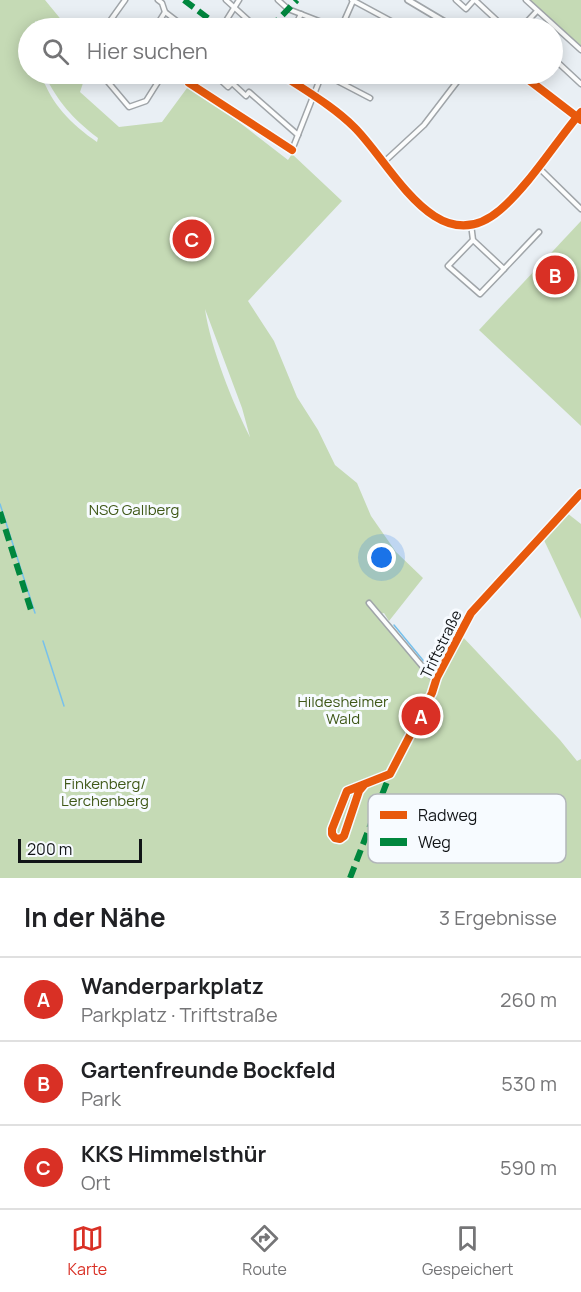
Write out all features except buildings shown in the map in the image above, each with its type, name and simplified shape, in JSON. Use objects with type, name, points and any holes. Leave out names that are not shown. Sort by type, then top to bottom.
[{"type":"street","points":[[112,18],[125,0]]},
{"type":"street","points":[[158,0],[162,3],[165,12],[173,18]]},
{"type":"street","points":[[226,0],[246,18]]},
{"type":"street","points":[[228,18],[239,0]]},
{"type":"street","points":[[278,0],[288,9],[312,18]]},
{"type":"street","points":[[344,18],[352,0],[385,18]]},
{"type":"street","points":[[408,0],[438,18]]},
{"type":"street","points":[[456,0],[466,9],[475,0],[494,18]]},
{"type":"street","points":[[526,0],[545,18]]},
{"type":"street","points":[[531,18],[537,11]]},
{"type":"street","points":[[161,18],[165,12]]},
{"type":"street","points":[[299,18],[301,14]]},
{"type":"street","points":[[563,34],[581,50]]},
{"type":"street","points":[[563,67],[581,84]]},
{"type":"street","points":[[110,84],[129,106],[146,102],[157,84]]},
{"type":"street","points":[[232,84],[246,96],[249,92],[298,135]]},
{"type":"street","points":[[298,84],[314,94],[354,127],[406,191],[428,213],[451,224],[471,224],[500,211],[538,168],[559,138],[580,116],[535,84]]},
{"type":"street","points":[[292,150],[318,84]]},
{"type":"street","points":[[343,84],[370,98]]},
{"type":"street","points":[[384,162],[421,129],[455,84]]},
{"type":"street","points":[[538,168],[581,209]]},
{"type":"street","points":[[471,224],[473,240],[504,269]]},
{"type":"street","points":[[473,240],[448,266],[480,294],[539,232]]},
{"type":"street","name":"Triftstraße","points":[[364,785],[359,791],[344,836],[340,839],[335,838],[332,830],[347,791],[390,774],[471,613],[581,493]]},
{"type":"street","points":[[369,603],[428,673],[437,677]]},
{"type":"green space","points":[[0,0],[45,0],[60,18],[18,18],[18,84],[45,84],[63,112],[97,142],[98,138],[73,116],[50,84],[83,84],[80,92],[119,127],[162,122],[190,84],[288,160],[292,154],[342,201],[248,301],[274,341],[297,397],[318,430],[335,465],[357,483],[371,516],[396,552],[423,578],[389,621],[384,613],[376,615],[432,680],[438,680],[461,635],[577,761],[581,759],[581,878],[0,878]],"holes":[[[205,309],[242,408],[250,437],[223,374]]]},
{"type":"green space","points":[[529,0],[581,0],[581,48],[563,31],[563,18],[548,18]]},
{"type":"green space","points":[[581,221],[581,426],[479,330]]},
{"type":"green space","points":[[567,513],[581,524],[581,619],[543,538]]},
{"type":"waterway","points":[[0,504],[35,613]]},
{"type":"waterway","points":[[394,625],[431,670]]},
{"type":"waterway","points":[[43,641],[64,706]]},
{"type":"waterway","points":[[436,669],[452,642]]},
{"type":"marked path","points":[[184,0],[208,18]]},
{"type":"marked path","points":[[280,18],[297,0]]},
{"type":"marked path","points":[[0,512],[31,610]]},
{"type":"marked path","points":[[382,794],[390,774]]},
{"type":"marked path","points":[[350,878],[368,831]]},
{"type":"cycle path","points":[[191,84],[292,150]]},
{"type":"cycle path","points":[[296,84],[346,119],[417,202],[436,217],[456,225],[477,223],[500,210],[532,176],[581,112]]},
{"type":"cycle path","points":[[534,84],[581,120]]},
{"type":"cycle path","points":[[364,785],[359,791],[344,836],[340,839],[335,838],[332,829],[347,791],[390,774],[471,613],[581,493]]},
{"type":"place","name":"KKS Himmelsthür","points":[[192,239]]},
{"type":"place","name":"Gartenfreunde Bockfeld","points":[[555,275]]},
{"type":"place","name":"Wanderparkplatz","points":[[421,716]]},
{"type":"park label","name":"NSG Gallberg","points":[[134,509]]},
{"type":"park label","name":"Hildesheimer Wald","points":[[343,710]]},
{"type":"park label","name":"Finkenberg/ Lerchenberg","points":[[105,792]]}]
